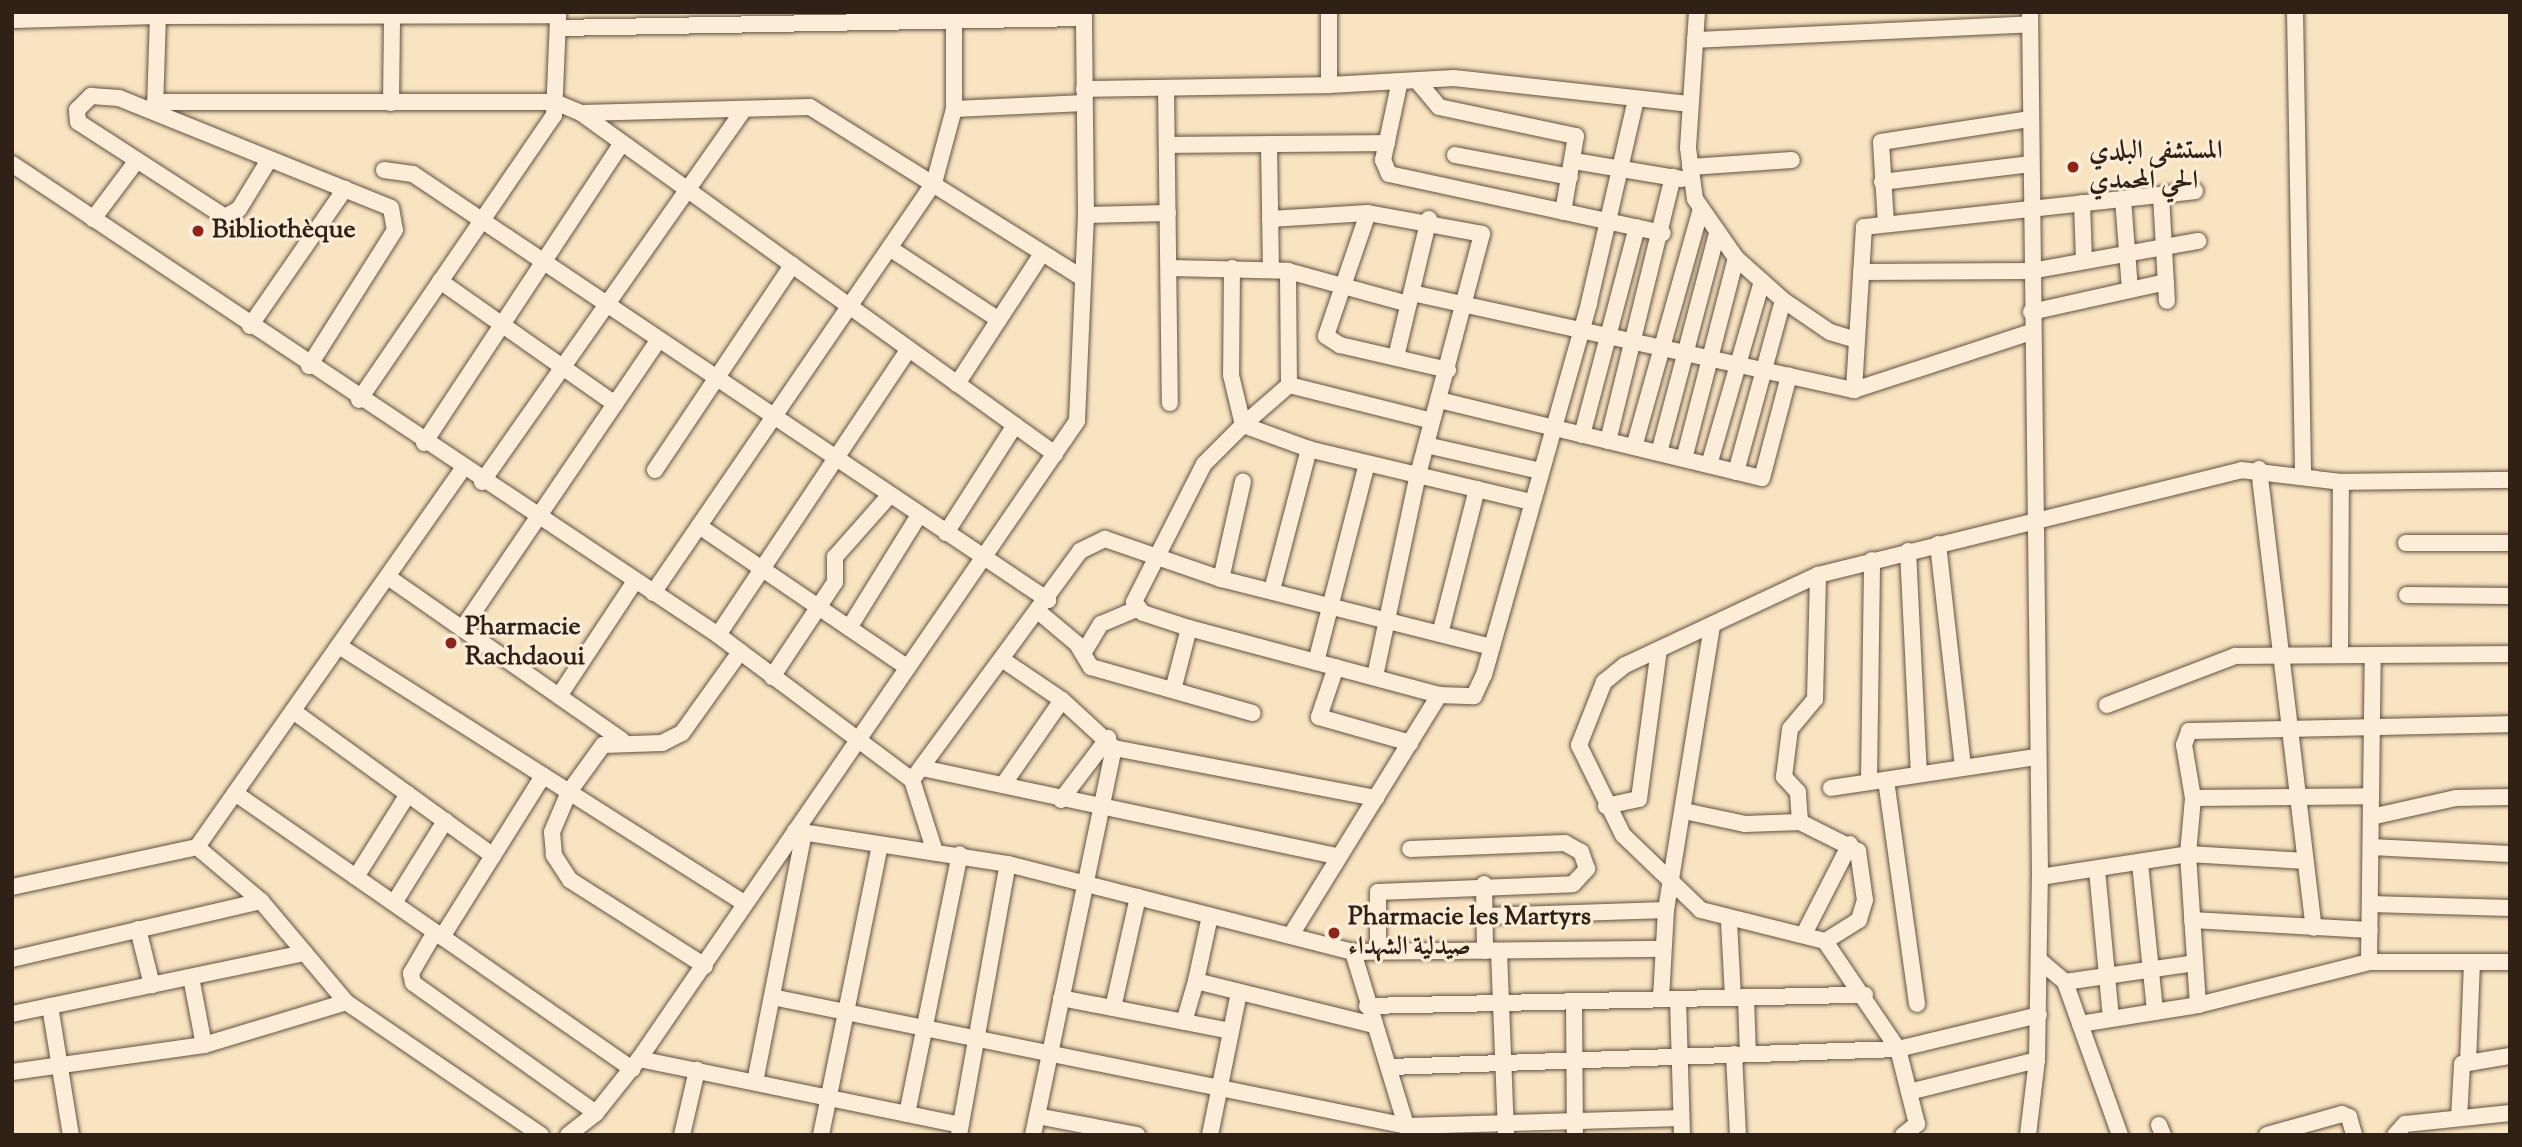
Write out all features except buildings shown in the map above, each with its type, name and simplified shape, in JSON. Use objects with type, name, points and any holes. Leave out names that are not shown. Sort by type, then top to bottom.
[{"type":"street","points":[[1329,12],[1329,85]]},
{"type":"street","points":[[1697,12],[1690,174],[1701,209],[1736,258],[1783,300],[1830,332],[1857,340]]},
{"type":"street","points":[[2295,12],[2302,477]]},
{"type":"street","points":[[12,20],[158,16],[954,22],[1084,15],[1086,215],[1077,421],[980,555],[857,739],[799,832],[744,903],[705,966],[636,1064],[596,1113],[570,1133]]},
{"type":"street","points":[[155,107],[158,16]]},
{"type":"street","points":[[1695,40],[2029,16],[2035,757],[2040,877],[2038,1060],[2028,1135]]},
{"type":"street","points":[[391,18],[391,103]]},
{"type":"street","points":[[359,400],[555,115],[558,18]]},
{"type":"street","points":[[653,593],[934,183],[954,109],[954,22]]},
{"type":"street","points":[[954,109],[1166,88],[1399,85],[1454,78],[1691,104]]},
{"type":"street","points":[[1419,83],[1439,107],[1571,133],[1572,169],[1563,212]]},
{"type":"street","points":[[1399,85],[1383,165],[1389,174],[1664,233]]},
{"type":"street","points":[[1166,88],[1170,403]]},
{"type":"street","points":[[269,160],[239,209],[225,217],[135,163],[78,122],[80,101],[118,98],[155,107],[269,160],[391,208],[398,222],[309,366]]},
{"type":"street","points":[[1084,652],[1101,624],[1137,609],[1189,628],[1439,695],[1474,696],[1492,647],[1531,502],[1555,428],[1610,221],[1636,99]]},
{"type":"street","points":[[155,107],[555,102],[580,113],[1055,454]]},
{"type":"street","points":[[580,113],[810,107],[934,183],[1041,255],[1083,278]]},
{"type":"street","points":[[482,482],[743,110]]},
{"type":"street","points":[[1886,224],[1881,142],[2030,119]]},
{"type":"street","points":[[1167,145],[1387,143]]},
{"type":"street","points":[[424,443],[622,144]]},
{"type":"street","points":[[1269,144],[1271,267]]},
{"type":"street","points":[[1455,155],[1572,169],[1622,169],[1674,177],[1792,160]]},
{"type":"street","points":[[93,219],[135,163]]},
{"type":"street","points":[[1882,182],[2031,163]]},
{"type":"street","points":[[12,164],[359,400],[718,635],[857,739],[917,774],[1003,785],[1101,811],[1339,857]]},
{"type":"street","points":[[383,170],[413,174],[772,420],[980,555],[1044,606],[1084,652],[1091,667],[1109,675],[1253,713]]},
{"type":"street","points":[[1608,441],[1664,233],[1674,177]]},
{"type":"street","points":[[250,326],[345,189]]},
{"type":"street","points":[[1854,390],[1864,227],[2196,191]]},
{"type":"street","points":[[2161,195],[2167,300]]},
{"type":"street","points":[[2123,199],[2130,290]]},
{"type":"street","points":[[2082,203],[2084,261]]},
{"type":"street","points":[[1634,447],[1701,209]]},
{"type":"street","points":[[1086,215],[1168,212]]},
{"type":"street","points":[[1270,219],[1368,213],[1429,219],[1481,231],[1465,305],[1418,474],[1385,619],[1375,677]]},
{"type":"street","points":[[1368,213],[1340,285],[1328,340],[1448,370]]},
{"type":"street","points":[[1396,357],[1429,219]]},
{"type":"street","points":[[1582,435],[1637,227]]},
{"type":"street","points":[[1659,453],[1717,233]]},
{"type":"street","points":[[1861,272],[2031,271],[2198,241]]},
{"type":"street","points":[[891,249],[999,320]]},
{"type":"street","points":[[957,384],[1041,255]]},
{"type":"street","points":[[1684,459],[1736,258]]},
{"type":"street","points":[[655,470],[792,265]]},
{"type":"street","points":[[1169,268],[1271,267],[1340,285],[1465,305],[1854,390],[2031,332]]},
{"type":"street","points":[[1232,268],[1231,375],[1243,425]]},
{"type":"street","points":[[1137,609],[1153,557],[1204,464],[1289,385],[1288,271]]},
{"type":"street","points":[[440,281],[615,404]]},
{"type":"street","points":[[1709,465],[1762,281]]},
{"type":"street","points":[[2031,312],[2166,282]]},
{"type":"street","points":[[1736,472],[1783,300]]},
{"type":"street","points":[[462,629],[658,341]]},
{"type":"street","points":[[718,635],[909,349]]},
{"type":"street","points":[[1439,400],[1762,478],[1789,376]]},
{"type":"street","points":[[1289,385],[1432,421]]},
{"type":"street","points":[[946,533],[1015,425]]},
{"type":"street","points":[[1243,425],[1309,449],[1531,502]]},
{"type":"street","points":[[1426,444],[1540,471]]},
{"type":"street","points":[[1272,590],[1309,449]]},
{"type":"street","points":[[1316,662],[1367,463]]},
{"type":"street","points":[[12,887],[197,847],[463,469]]},
{"type":"street","points":[[2259,469],[2314,928]]},
{"type":"street","points":[[1905,1134],[1917,1124],[1898,1049],[1865,995],[1825,942],[1804,934],[1729,921],[1671,888],[1606,806],[1580,739],[1604,682],[1659,650],[1818,575],[1908,551],[2259,469],[2342,482],[2510,480]]},
{"type":"street","points":[[1221,579],[1243,481]]},
{"type":"street","points":[[2340,654],[2342,482]]},
{"type":"street","points":[[1440,634],[1476,489]]},
{"type":"street","points":[[772,677],[838,575],[835,557],[889,496]]},
{"type":"street","points":[[849,628],[919,515]]},
{"type":"street","points":[[699,526],[905,666]]},
{"type":"street","points":[[917,774],[1044,606],[1080,551],[1105,539],[1221,579],[1330,604],[1492,647]]},
{"type":"street","points":[[2406,543],[2510,543]]},
{"type":"street","points":[[1938,544],[1963,768]]},
{"type":"street","points":[[1908,551],[1919,774]]},
{"type":"street","points":[[1872,560],[1877,780],[1917,1003]]},
{"type":"street","points":[[1800,822],[1798,792],[1784,777],[1790,729],[1815,699],[1818,575]]},
{"type":"street","points":[[387,577],[622,740]]},
{"type":"street","points":[[559,696],[635,581]]},
{"type":"street","points":[[2407,595],[2510,596]]},
{"type":"street","points":[[1661,999],[1666,910],[1712,625]]},
{"type":"street","points":[[1173,690],[1189,628]]},
{"type":"street","points":[[339,646],[744,903]]},
{"type":"street","points":[[1606,806],[1639,799],[1659,650]]},
{"type":"street","points":[[705,966],[570,880],[554,855],[552,832],[569,792],[603,745],[622,740],[662,743],[682,733],[740,652]]},
{"type":"street","points":[[2107,705],[2235,656],[2281,653],[2510,654]]},
{"type":"street","points":[[2369,962],[2372,654]]},
{"type":"street","points":[[1003,660],[1062,700],[1111,743],[1376,798]]},
{"type":"street","points":[[1336,667],[1319,717],[1410,743]]},
{"type":"street","points":[[1291,935],[1439,695]]},
{"type":"street","points":[[1003,785],[1062,700]]},
{"type":"street","points":[[293,711],[493,856]]},
{"type":"street","points":[[2199,1005],[2188,854],[2193,798],[2184,745],[2189,731],[2290,724],[2510,724]]},
{"type":"street","points":[[1061,800],[1111,743]]},
{"type":"street","points":[[1033,1135],[1101,811],[1111,743]]},
{"type":"street","points":[[1832,788],[2035,757]]},
{"type":"street","points":[[917,774],[935,852]]},
{"type":"street","points":[[543,776],[493,856],[411,973],[413,983],[596,1113]]},
{"type":"street","points":[[236,793],[439,934],[636,1064],[697,1070],[907,1114],[960,1130],[1008,864]]},
{"type":"street","points":[[356,877],[408,794]]},
{"type":"street","points":[[2193,798],[2371,796]]},
{"type":"street","points":[[2371,817],[2456,798],[2510,797]]},
{"type":"street","points":[[1684,811],[1745,824],[1800,822],[1850,844],[1858,851],[1865,900],[1854,925],[1825,942]]},
{"type":"street","points":[[394,903],[444,821]]},
{"type":"street","points":[[799,832],[960,854],[1008,864],[1353,952],[1662,949]]},
{"type":"street","points":[[755,1082],[799,832]]},
{"type":"street","points":[[1378,953],[1378,892],[1484,884],[1573,884],[1587,869],[1581,852],[1564,843],[1410,849]]},
{"type":"street","points":[[1804,934],[1850,844]]},
{"type":"street","points":[[821,1135],[880,845]]},
{"type":"street","points":[[197,847],[261,901],[346,1002],[541,1135]]},
{"type":"street","points":[[2371,847],[2510,854]]},
{"type":"street","points":[[907,1114],[960,854]]},
{"type":"street","points":[[2040,877],[2188,854],[2306,861]]},
{"type":"street","points":[[2140,863],[2155,1011]]},
{"type":"street","points":[[2096,870],[2111,1018]]},
{"type":"street","points":[[1484,884],[1485,916],[1501,1003],[1506,1129]]},
{"type":"street","points":[[1113,1008],[1138,897]]},
{"type":"street","points":[[12,959],[261,901]]},
{"type":"street","points":[[2370,904],[2510,908]]},
{"type":"street","points":[[1485,916],[1666,910]]},
{"type":"street","points":[[1184,1022],[1210,916]]},
{"type":"street","points":[[2192,920],[2370,930]]},
{"type":"street","points":[[1729,921],[1740,998],[1738,1135]]},
{"type":"street","points":[[138,929],[152,985]]},
{"type":"street","points":[[1353,952],[1367,1006],[1390,1067],[1407,1130]]},
{"type":"street","points":[[12,1014],[305,953]]},
{"type":"street","points":[[2039,960],[2066,982],[2120,1135]]},
{"type":"street","points":[[2066,982],[2149,966],[2195,962]]},
{"type":"street","points":[[2080,1024],[2199,1005],[2369,962],[2510,962]]},
{"type":"street","points":[[2459,1118],[2456,1077],[2468,1062],[2472,962]]},
{"type":"street","points":[[191,976],[204,1045]]},
{"type":"street","points":[[1196,981],[1374,1025]]},
{"type":"street","points":[[1210,1135],[1239,992]]},
{"type":"street","points":[[1367,1006],[1865,995]]},
{"type":"street","points":[[772,997],[1219,1088],[1407,1130],[1575,1128],[1681,1118]]},
{"type":"street","points":[[1061,998],[1231,1031]]},
{"type":"street","points":[[1678,999],[1682,1135]]},
{"type":"street","points":[[1574,1001],[1575,1128]]},
{"type":"street","points":[[12,1072],[204,1045],[346,1002]]},
{"type":"street","points":[[50,1006],[71,1135]]},
{"type":"street","points":[[1390,1067],[1898,1049],[2039,1015]]},
{"type":"street","points":[[2468,1062],[2510,1056]]},
{"type":"street","points":[[1909,1092],[2038,1060]]},
{"type":"street","points":[[682,1135],[697,1070]]},
{"type":"street","points":[[2395,1135],[2405,1124],[2510,1113]]},
{"type":"street","points":[[2267,1135],[2342,1114],[2349,1117],[2354,1135]]},
{"type":"street","points":[[1037,1116],[1087,1131],[1137,1135]]},
{"type":"street","points":[[570,1133],[590,1135]]},
{"type":"place","name":"المستشفى البلدي الحي المحمدي","points":[[2073,167]]},
{"type":"place","name":"Bibliothèque","points":[[198,231]]},
{"type":"place","name":"Pharmacie Rachdaoui","points":[[451,643]]},
{"type":"place","name":"Pharmacie les Martyrs صيدلية الشهداء","points":[[1334,933]]}]
